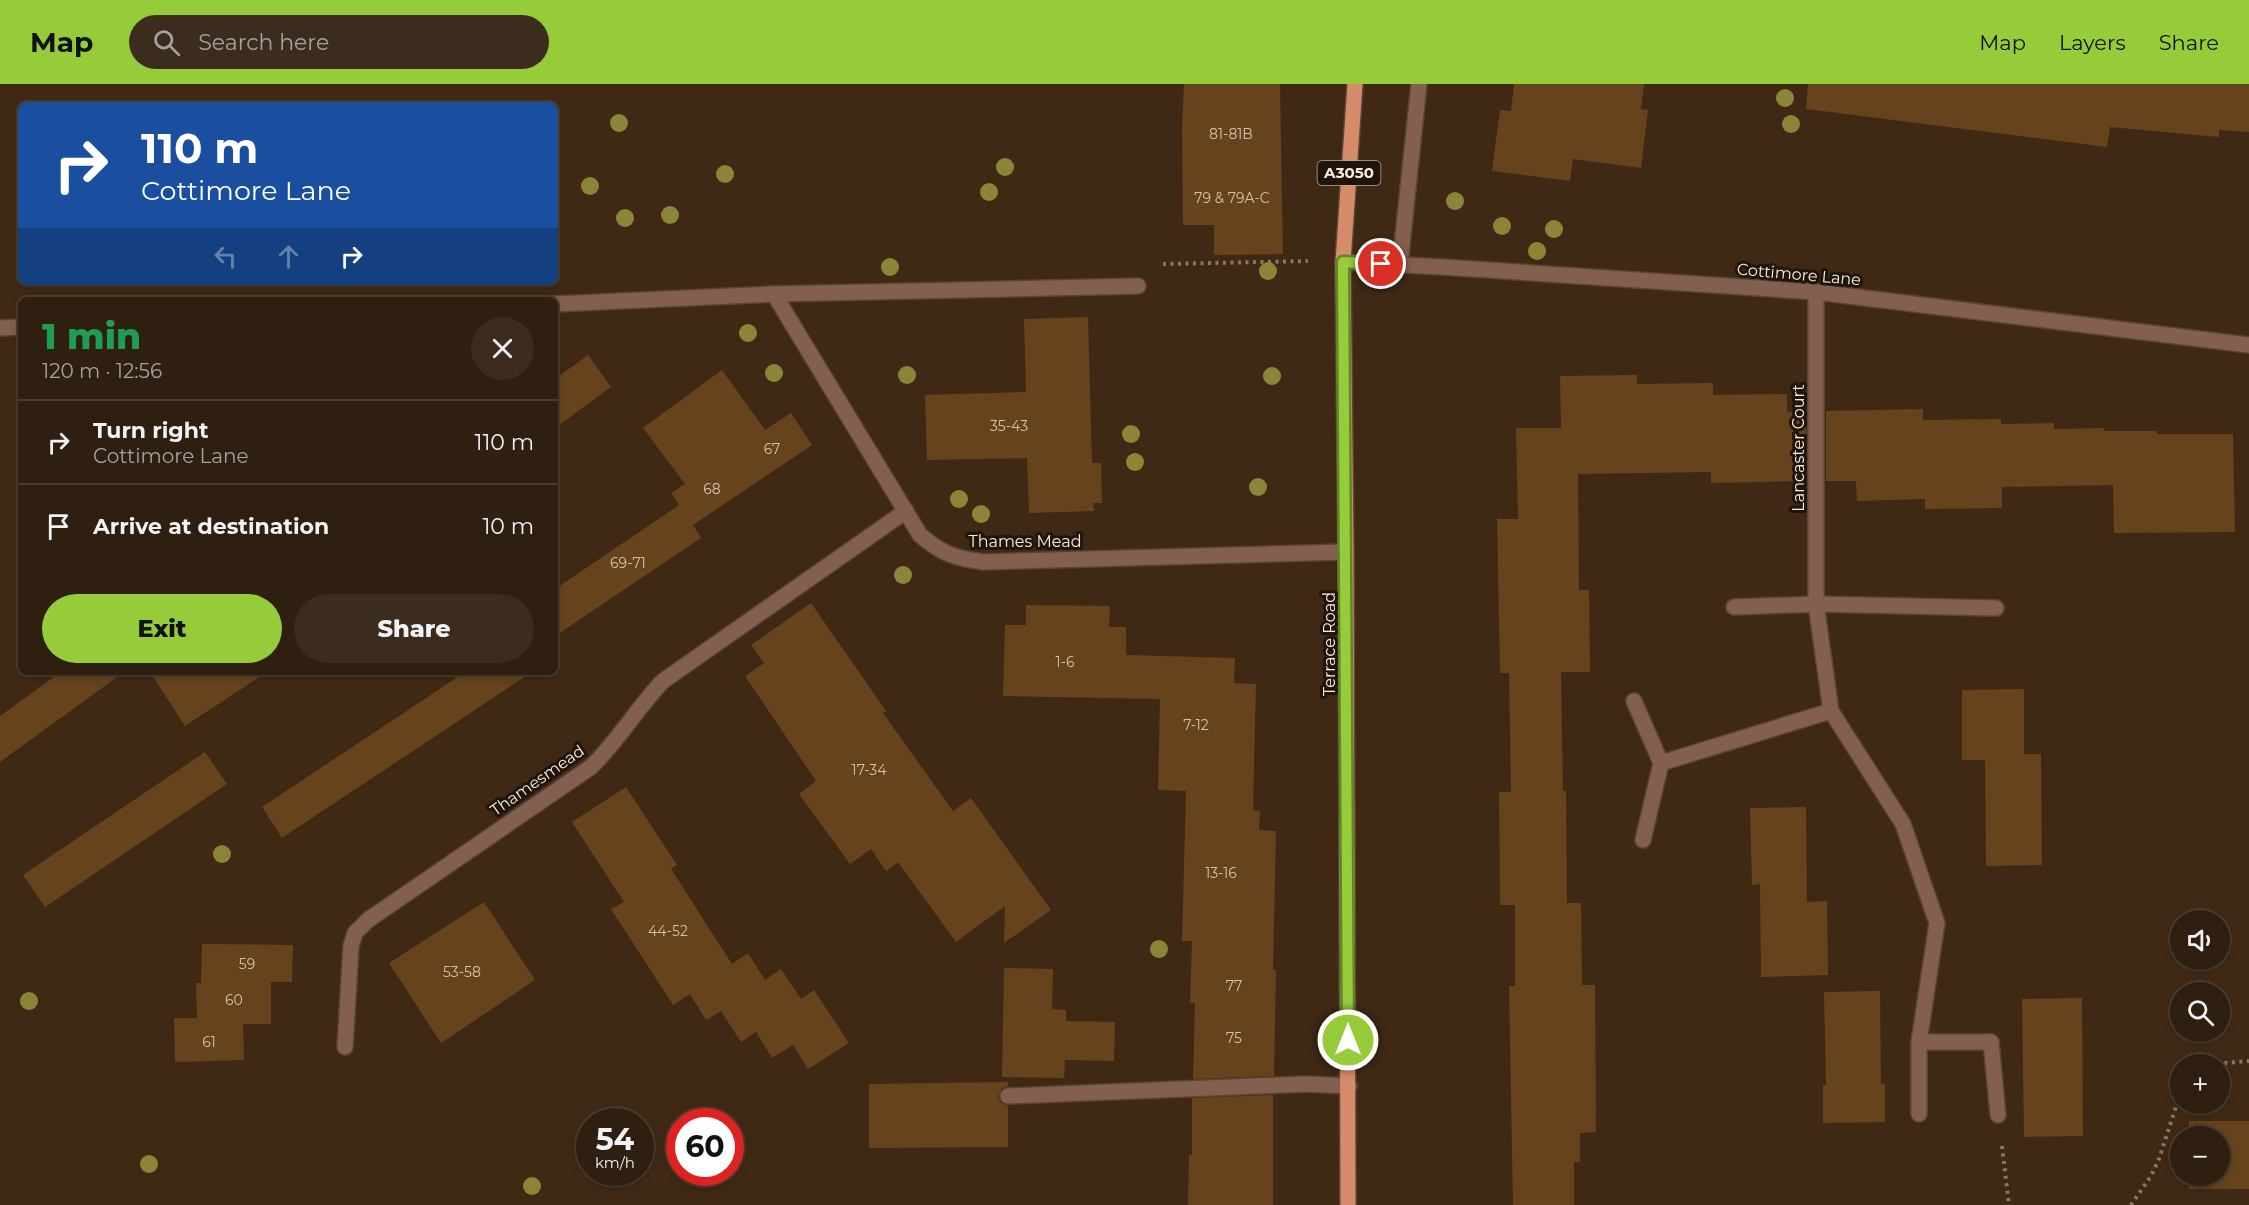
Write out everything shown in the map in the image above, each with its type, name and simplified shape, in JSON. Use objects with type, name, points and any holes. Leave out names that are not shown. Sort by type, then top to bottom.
[{"type":"main road","name":"Terrace Road","points":[[1348,1205],[1343,262],[1355,84]]},
{"type":"street","points":[[1400,264],[1419,84]]},
{"type":"street","name":"Cottimore Lane","points":[[1343,262],[1816,292],[2249,345]]},
{"type":"street","points":[[558,304],[774,294],[1138,285]]},
{"type":"street","name":"Lancaster Court","points":[[1816,292],[1816,604],[1831,711],[1903,824],[1937,922],[1919,1042],[1919,1114]]},
{"type":"street","name":"Thames Mead","points":[[774,294],[920,535],[936,549],[956,559],[983,562],[1346,552]]},
{"type":"street","points":[[0,328],[18,327]]},
{"type":"street","name":"Thamesmead","points":[[345,1047],[351,946],[355,933],[368,920],[591,767],[610,749],[642,703],[663,681],[906,511]]},
{"type":"street","points":[[1734,607],[1816,604],[1996,608]]},
{"type":"street","points":[[1634,700],[1661,763],[1643,840]]},
{"type":"street","points":[[1661,763],[1831,711]]},
{"type":"street","points":[[1919,1042],[1991,1042],[1998,1115]]},
{"type":"street","points":[[1008,1096],[1306,1084],[1348,1086]]},
{"type":"path","points":[[1138,285],[1153,264],[1308,261]]},
{"type":"path","points":[[2230,1063],[2249,1061]]},
{"type":"path","points":[[2131,1205],[2151,1176],[2159,1159],[2174,1114]]},
{"type":"path","points":[[1998,1115],[2009,1205]]},
{"type":"building","points":[[1184,84],[1280,84],[1283,254],[1214,255],[1214,225],[1183,225]]},
{"type":"building","points":[[1514,84],[1644,84],[1641,109],[1648,110],[1641,168],[1573,159],[1570,181],[1492,171],[1500,110],[1511,111]]},
{"type":"building","points":[[1808,84],[2249,84],[2249,132],[2219,130],[2219,137],[2110,127],[2107,147],[1806,109]]},
{"type":"building","points":[[1088,317],[1092,463],[1101,463],[1102,503],[1093,503],[1094,511],[1029,513],[1027,458],[927,460],[925,395],[1026,392],[1024,319]]},
{"type":"building","points":[[588,355],[611,387],[558,426],[558,377]]},
{"type":"building","points":[[722,370],[765,430],[791,413],[812,445],[693,525],[701,538],[558,634],[558,587],[679,505],[671,493],[685,484],[643,428]]},
{"type":"building","points":[[1637,375],[1637,384],[1713,383],[1713,395],[1787,394],[1787,412],[1806,411],[1806,481],[1711,483],[1711,472],[1578,474],[1579,590],[1589,590],[1590,672],[1561,672],[1563,791],[1566,791],[1567,903],[1581,903],[1582,985],[1595,985],[1596,1132],[1580,1133],[1580,1162],[1574,1162],[1574,1205],[1513,1205],[1509,986],[1515,986],[1515,905],[1500,905],[1499,792],[1511,792],[1509,673],[1500,673],[1497,519],[1518,519],[1516,428],[1561,428],[1560,376]]},
{"type":"building","points":[[1923,409],[1923,420],[2001,419],[2001,424],[2054,423],[2054,429],[2104,428],[2104,431],[2157,431],[2157,434],[2233,434],[2235,532],[2114,533],[2113,485],[2002,487],[2002,508],[1925,509],[1925,499],[1857,501],[1856,481],[1826,481],[1826,411]]},
{"type":"building","points":[[811,603],[886,711],[883,713],[953,811],[971,798],[1051,910],[1004,943],[1005,906],[956,942],[898,862],[886,871],[871,849],[850,864],[799,794],[816,781],[745,676],[764,663],[751,645]]},
{"type":"building","points":[[1026,605],[1110,606],[1109,627],[1126,627],[1126,655],[1235,658],[1234,683],[1256,684],[1253,810],[1260,811],[1259,830],[1276,831],[1273,970],[1276,970],[1274,1076],[1193,1079],[1195,1003],[1190,1003],[1192,941],[1182,941],[1186,791],[1158,790],[1160,699],[1003,696],[1005,625],[1026,625]]},
{"type":"building","points":[[57,675],[120,675],[0,762],[0,716]]},
{"type":"building","points":[[152,675],[262,675],[185,726]]},
{"type":"building","points":[[460,675],[527,675],[282,838],[262,807]]},
{"type":"building","points":[[2024,689],[2024,754],[2041,754],[2042,865],[1986,866],[1985,760],[1962,760],[1962,690]]},
{"type":"building","points":[[205,752],[227,784],[45,907],[23,875]]},
{"type":"building","points":[[626,787],[677,865],[671,869],[732,964],[748,953],[765,980],[781,969],[801,999],[814,990],[849,1043],[808,1069],[793,1045],[772,1058],[756,1032],[741,1042],[721,1011],[706,1020],[690,994],[673,1005],[611,909],[624,902],[572,822]]},
{"type":"building","points":[[1806,807],[1807,902],[1827,901],[1828,975],[1761,977],[1760,884],[1752,885],[1750,808]]},
{"type":"building","points":[[484,902],[535,980],[441,1043],[389,963]]},
{"type":"building","points":[[202,944],[293,945],[292,982],[271,982],[271,1024],[243,1024],[244,1060],[175,1062],[174,1018],[197,1018],[196,983],[201,983]]},
{"type":"building","points":[[1004,968],[1053,969],[1052,1009],[1066,1010],[1066,1021],[1115,1022],[1114,1061],[1065,1060],[1064,1078],[1002,1077]]},
{"type":"building","points":[[1880,991],[1881,1084],[1885,1084],[1885,1122],[1823,1123],[1823,1085],[1826,1085],[1824,992]]},
{"type":"building","points":[[2082,998],[2083,1136],[2024,1137],[2022,999]]},
{"type":"building","points":[[1008,1082],[1008,1086],[1002,1088],[998,1096],[1000,1102],[1008,1106],[1008,1147],[869,1148],[869,1084]]},
{"type":"building","points":[[1273,1095],[1273,1205],[1188,1205],[1189,1155],[1192,1155],[1192,1098]]},
{"type":"building","points":[[2189,1121],[2249,1121],[2249,1189],[2189,1189],[2189,1186],[2230,1186],[2230,1126],[2189,1126]]},
{"type":"route","points":[[1348,1040],[1343,262],[1381,264]]}]
